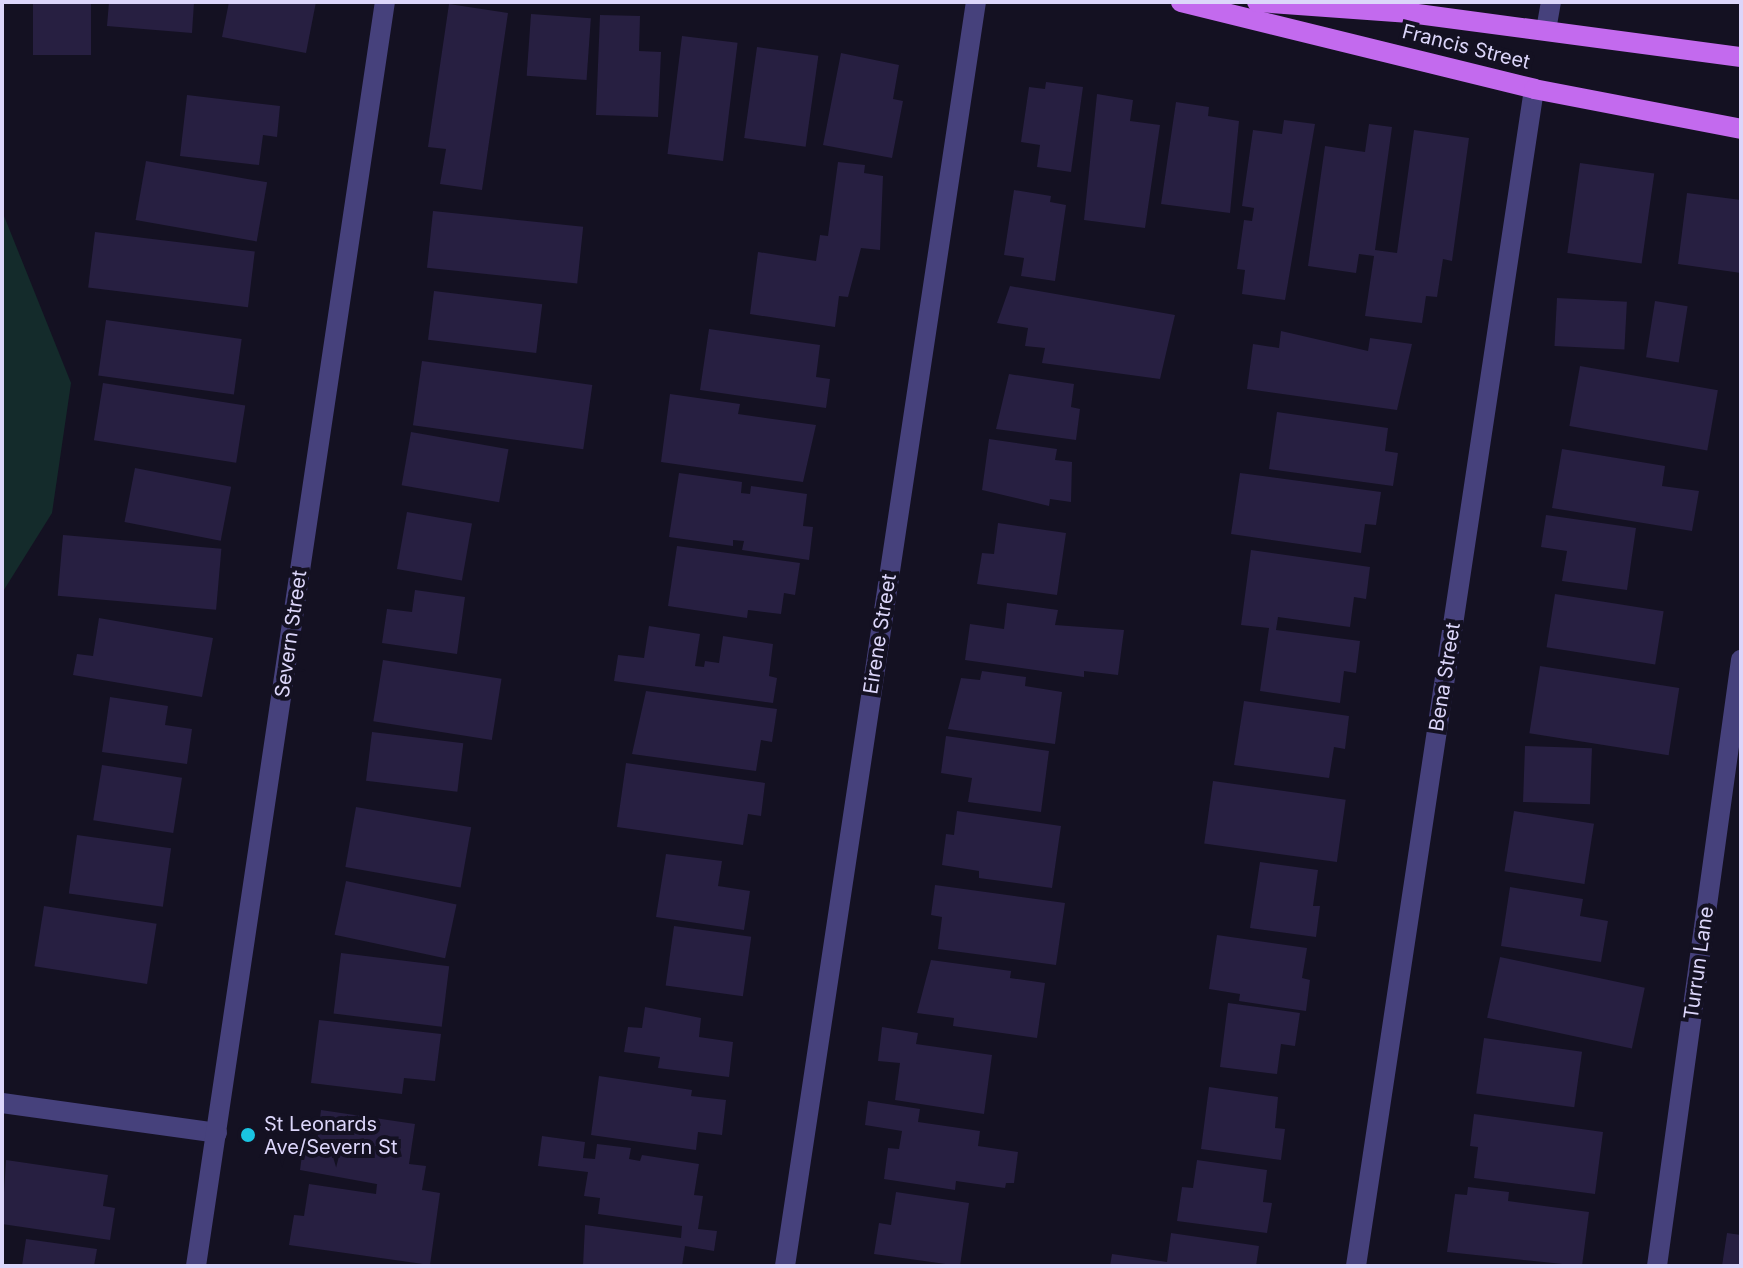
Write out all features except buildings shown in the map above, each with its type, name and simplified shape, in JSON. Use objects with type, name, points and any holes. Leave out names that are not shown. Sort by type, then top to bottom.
[{"type":"main road","name":"Francis Street","points":[[1181,2],[1534,89],[1741,129]]},
{"type":"main road","name":"Francis Street","points":[[1257,2],[1546,30],[1741,57]]},
{"type":"street","name":"Severn Street","points":[[196,1266],[385,2]]},
{"type":"street","name":"Eirene Street","points":[[785,1266],[976,2]]},
{"type":"street","points":[[1546,30],[1551,2]]},
{"type":"street","name":"Bena Street","points":[[1356,1266],[1534,89]]},
{"type":"street","name":"Turrun Lane","points":[[1657,1266],[1741,660]]},
{"type":"street","points":[[2,1103],[217,1133]]},
{"type":"green space","points":[[2,211],[71,383],[52,513],[2,593]]},
{"type":"place","name":"St Leonards Ave/Severn St","points":[[248,1135]]}]
